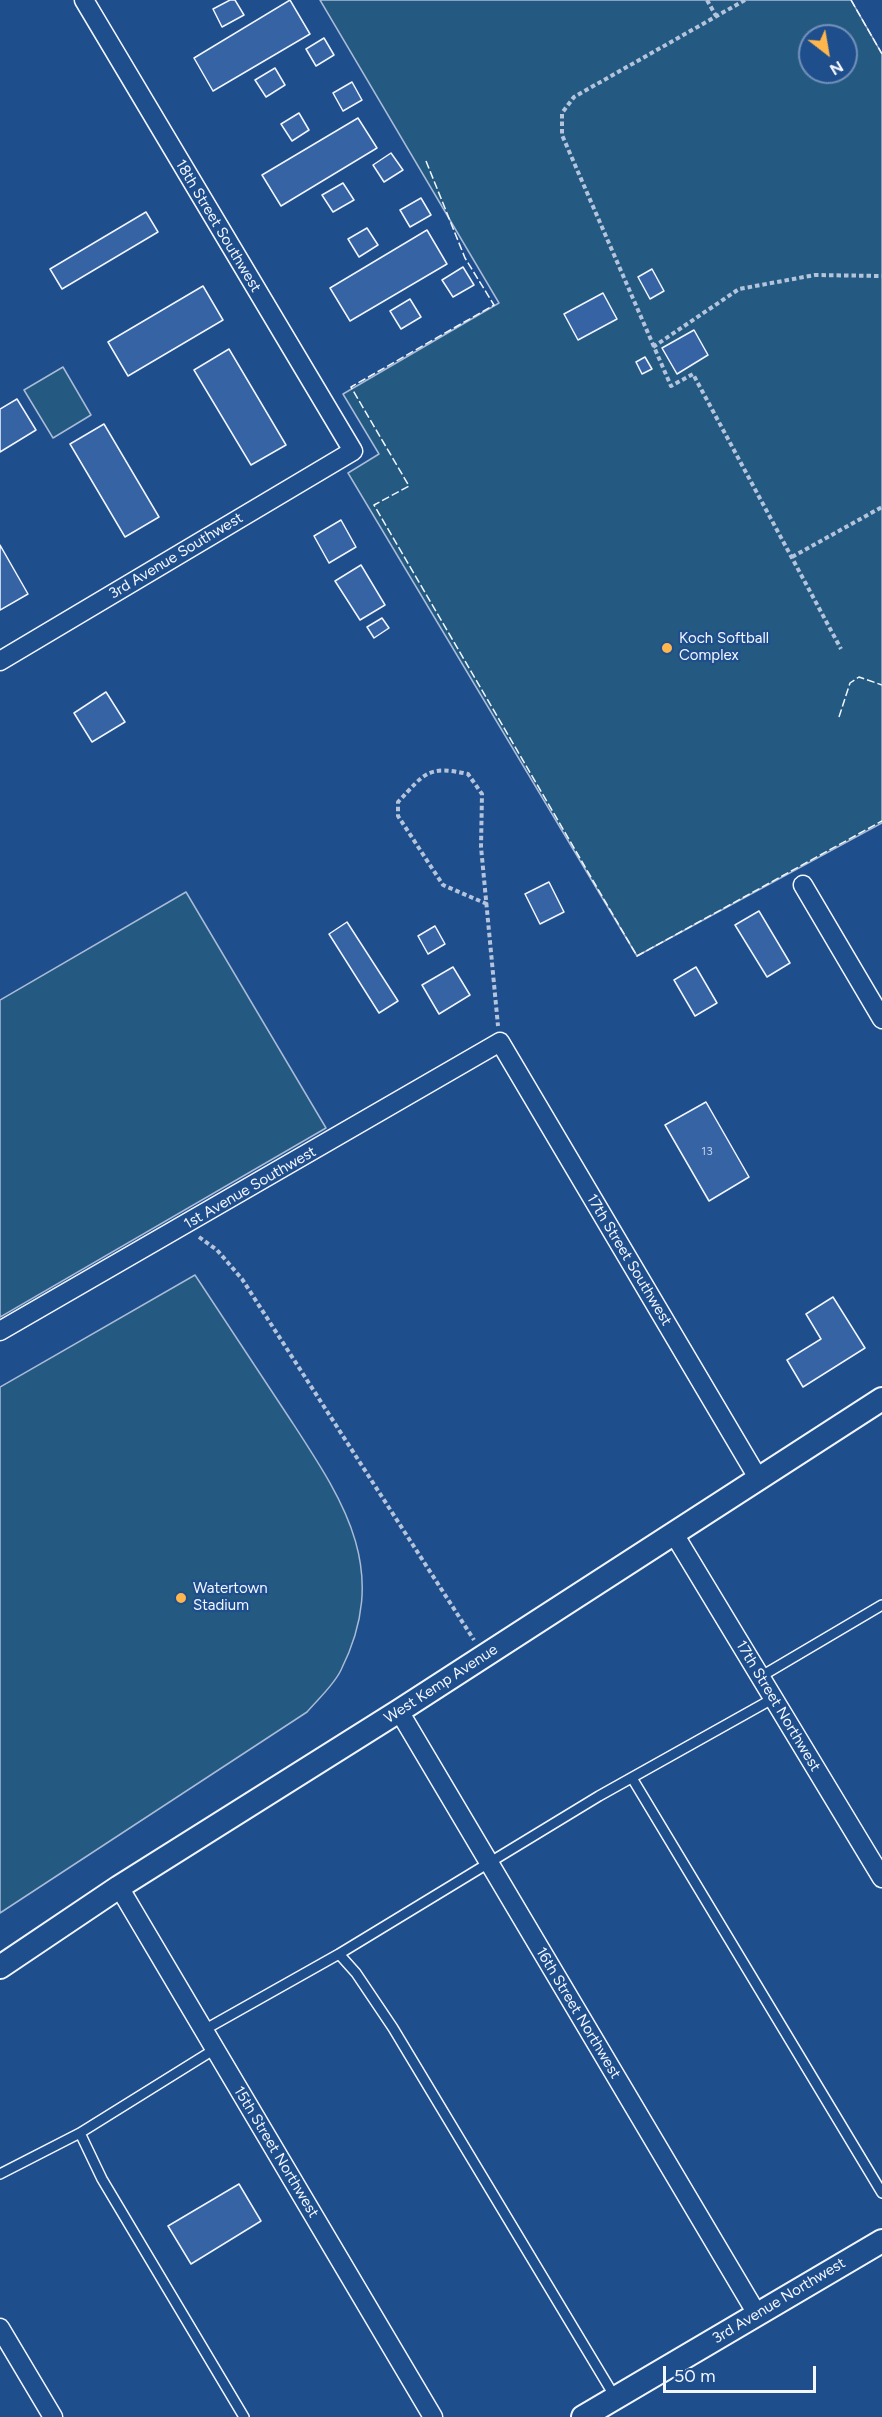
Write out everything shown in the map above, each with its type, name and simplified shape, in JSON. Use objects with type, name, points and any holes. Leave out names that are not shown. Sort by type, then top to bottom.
[{"type":"street","name":"18th Street Southwest","points":[[84,0],[353,451]]},
{"type":"street","name":"3rd Avenue Southwest","points":[[0,661],[353,451]]},
{"type":"street","points":[[803,885],[882,1019]]},
{"type":"street","name":"1st Avenue Southwest","points":[[0,1332],[500,1042]]},
{"type":"street","name":"17th Street Southwest","points":[[500,1042],[758,1478]]},
{"type":"street","name":"West Kemp Avenue","points":[[0,1967],[119,1887],[399,1711],[882,1399]]},
{"type":"street","name":"17th Street Northwest","points":[[674,1534],[882,1878]]},
{"type":"street","name":"16th Street Northwest","points":[[399,1711],[757,2314]]},
{"type":"street","name":"15th Street Northwest","points":[[119,1887],[433,2417]]},
{"type":"street","name":"3rd Avenue Northwest","points":[[583,2417],[882,2241]]},
{"type":"street","points":[[0,2328],[53,2417]]},
{"type":"lane","points":[[760,1677],[882,1605]]},
{"type":"lane","points":[[204,2030],[339,1954],[632,1778],[774,1698]]},
{"type":"lane","points":[[632,1778],[882,2193]]},
{"type":"lane","points":[[339,1954],[361,1980],[393,2028],[615,2398]]},
{"type":"lane","points":[[0,2174],[80,2133],[215,2049]]},
{"type":"lane","points":[[80,2133],[102,2179],[244,2417]]},
{"type":"path","points":[[707,0],[716,16]]},
{"type":"path","points":[[745,0],[574,98],[562,113],[562,135],[671,386],[693,374],[841,650]]},
{"type":"path","points":[[653,347],[739,289],[815,275],[882,276]]},
{"type":"path","points":[[792,557],[882,507]]},
{"type":"path","points":[[487,904],[443,885],[398,816],[398,802],[420,779],[442,768],[468,774],[482,794],[481,847],[487,904],[500,1042]]},
{"type":"path","points":[[184,1226],[217,1250],[242,1279],[484,1656]]},
{"type":"shaded area","name":"Koch Softball Complex","points":[[320,0],[851,0],[882,54],[882,823],[637,956],[348,473],[379,454],[343,394],[499,303]]},
{"type":"shaded area","points":[[63,367],[91,415],[53,438],[24,390]]},
{"type":"shaded area","points":[[186,892],[326,1128],[0,1317],[0,1000]]},
{"type":"shaded area","name":"Watertown Stadium","points":[[195,1275],[310,1450],[343,1509],[354,1538],[361,1569],[362,1600],[355,1634],[338,1676],[307,1712],[0,1913],[0,1387]]},
{"type":"building","points":[[230,0],[235,0],[244,15],[222,27],[213,9]]},
{"type":"building","points":[[290,0],[310,34],[213,91],[194,58]]},
{"type":"building","points":[[324,38],[334,55],[316,66],[306,49]]},
{"type":"building","points":[[275,68],[285,85],[266,97],[255,80]]},
{"type":"building","points":[[352,82],[362,100],[343,111],[333,93]]},
{"type":"building","points":[[299,113],[309,130],[292,141],[281,124]]},
{"type":"building","points":[[358,118],[377,148],[281,206],[262,175]]},
{"type":"building","points":[[391,153],[403,170],[384,182],[373,165]]},
{"type":"building","points":[[343,183],[354,200],[333,212],[322,195]]},
{"type":"building","points":[[421,198],[431,215],[410,227],[400,210]]},
{"type":"building","points":[[146,212],[158,232],[62,289],[50,269]]},
{"type":"building","points":[[367,228],[378,245],[359,257],[348,239]]},
{"type":"building","points":[[427,230],[447,264],[350,321],[330,288]]},
{"type":"building","points":[[463,267],[474,285],[453,297],[442,280]]},
{"type":"building","points":[[652,269],[664,291],[650,299],[638,277]]},
{"type":"building","points":[[203,286],[223,320],[128,376],[108,342]]},
{"type":"building","points":[[603,293],[617,319],[578,340],[564,314]]},
{"type":"building","points":[[410,299],[421,317],[401,329],[390,311]]},
{"type":"building","points":[[694,330],[708,355],[677,374],[662,348]]},
{"type":"building","points":[[229,349],[286,445],[251,465],[194,370]]},
{"type":"building","points":[[645,357],[652,369],[642,374],[636,362]]},
{"type":"building","points":[[17,399],[36,430],[0,452],[0,409]]},
{"type":"building","points":[[104,424],[159,517],[125,537],[70,444]]},
{"type":"building","points":[[341,520],[356,547],[329,563],[314,536]]},
{"type":"building","points":[[0,545],[28,594],[0,610]]},
{"type":"building","points":[[361,565],[385,605],[360,620],[335,581]]},
{"type":"building","points":[[382,618],[389,628],[374,638],[367,627]]},
{"type":"building","points":[[106,692],[125,722],[92,742],[74,713]]},
{"type":"building","points":[[549,882],[564,912],[540,924],[525,894]]},
{"type":"building","points":[[759,911],[790,963],[767,977],[735,925]]},
{"type":"building","points":[[347,922],[398,1001],[379,1013],[329,934]]},
{"type":"building","points":[[435,926],[445,944],[428,954],[418,936]]},
{"type":"building","points":[[453,967],[470,995],[439,1014],[422,985]]},
{"type":"building","points":[[696,967],[717,1003],[695,1016],[674,980]]},
{"type":"building","points":[[706,1102],[749,1177],[709,1201],[665,1125]]},
{"type":"building","points":[[833,1297],[865,1348],[803,1387],[787,1360],[821,1339],[806,1314]]},
{"type":"building","points":[[239,2184],[261,2221],[191,2264],[168,2226]]},
{"type":"fence","points":[[851,0],[882,54]]},
{"type":"fence","points":[[426,161],[465,258],[494,305],[351,387],[409,486],[374,505],[637,956],[882,821]]},
{"type":"fence","points":[[839,717],[850,683],[859,677],[882,685]]},
{"type":"place","name":"Koch Softball Complex","points":[[667,648]]},
{"type":"place","name":"Watertown Stadium","points":[[181,1598]]}]
